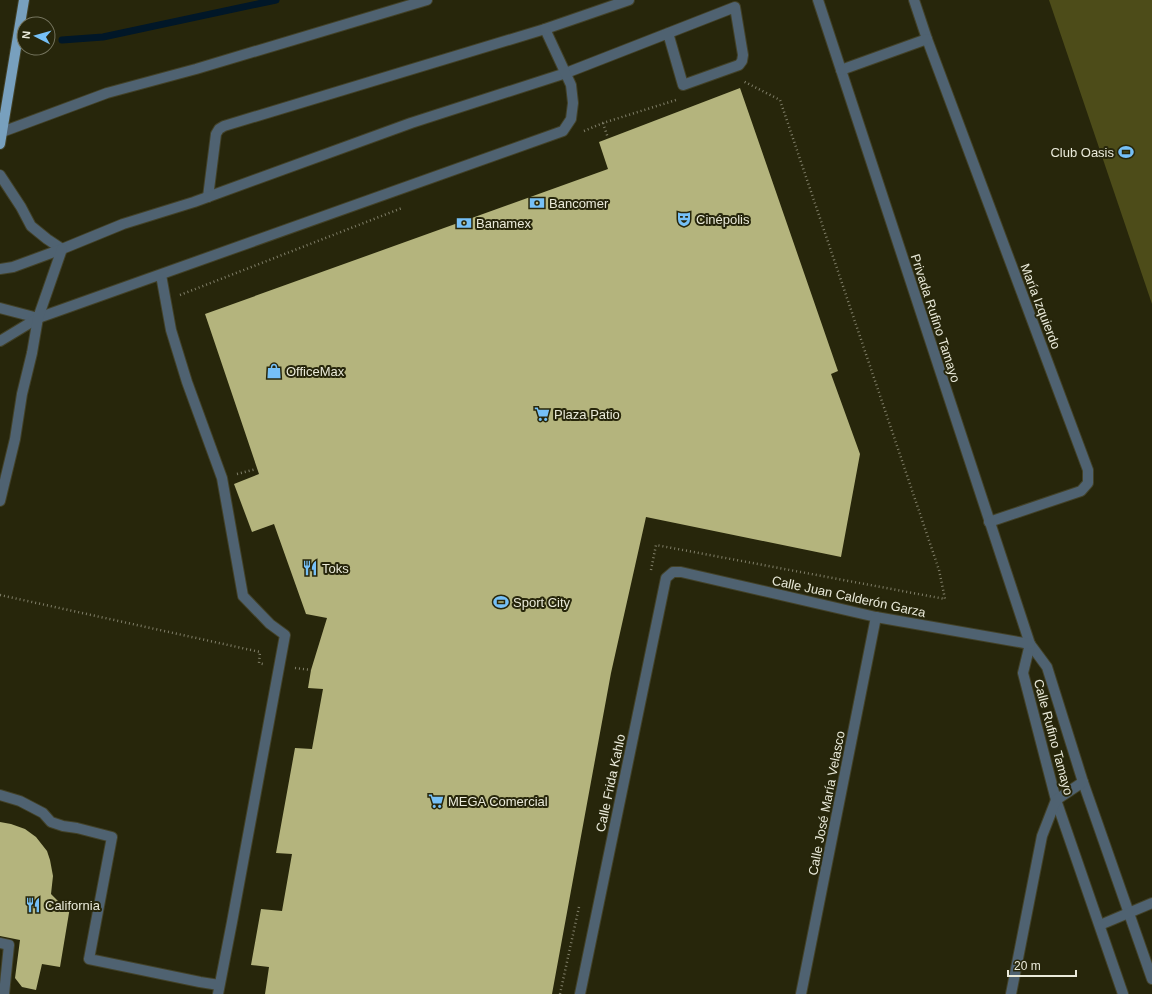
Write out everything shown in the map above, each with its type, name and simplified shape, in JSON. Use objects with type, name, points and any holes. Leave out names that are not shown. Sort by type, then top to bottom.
[{"type":"main road","points":[[0,144],[24,0]]},
{"type":"street","points":[[2,132],[107,93],[196,69],[427,0]]},
{"type":"street","points":[[208,197],[216,134],[219,129],[224,126],[545,29],[629,0]]},
{"type":"street","name":"Privada Rufino Tamayo","points":[[818,0],[1030,644]]},
{"type":"street","name":"María Izquierdo","points":[[914,0],[927,39],[1088,470],[1088,483],[1081,491],[989,522]]},
{"type":"street","points":[[0,269],[13,267],[123,224],[208,197],[411,123],[566,73],[668,33],[734,4],[744,55],[742,61],[739,64],[683,85],[668,33]]},
{"type":"street","points":[[0,341],[38,318],[563,131],[571,119],[573,103],[571,85],[545,29]]},
{"type":"street","points":[[841,70],[927,39]]},
{"type":"street","points":[[0,175],[32,226],[62,249]]},
{"type":"street","points":[[0,501],[15,439],[22,394],[32,353],[38,318],[62,249]]},
{"type":"street","points":[[0,795],[20,801],[43,813],[51,822],[112,837],[89,959],[200,982],[218,989],[232,922],[285,634],[270,624],[242,596],[222,478],[186,382],[171,330],[161,275]]},
{"type":"street","points":[[0,308],[38,318]]},
{"type":"street","name":"Calle Juan Calderón Garza","points":[[666,578],[673,572],[681,572],[876,617],[1030,644]]},
{"type":"street","name":"Calle Frida Kahlo","points":[[580,994],[666,578]]},
{"type":"street","name":"Calle José María Velasco","points":[[801,994],[876,617]]},
{"type":"street","name":"Calle Rufino Tamayo","points":[[1030,644],[1047,667],[1083,782],[1152,979]]},
{"type":"street","name":"Calle Rufino Tamayo","points":[[1030,644],[1023,673],[1056,800],[1123,994]]},
{"type":"street","points":[[1011,994],[1042,836],[1056,800],[1083,782]]},
{"type":"street","points":[[1100,925],[1152,903]]},
{"type":"street","points":[[0,944],[9,945],[3,988]]},
{"type":"path","points":[[649,576],[656,545],[945,599],[939,570],[780,100],[741,80]]},
{"type":"path","points":[[583,132],[604,122],[680,99]]},
{"type":"path","points":[[604,122],[608,138]]},
{"type":"path","points":[[177,297],[405,207]]},
{"type":"path","points":[[0,595],[260,652],[259,663],[279,666]]},
{"type":"path","points":[[295,660],[294,668],[311,670]]},
{"type":"path","points":[[560,994],[580,901]]},
{"type":"shaded area","name":"Club Oasis","points":[[1049,0],[1152,0],[1152,304]]},
{"type":"building","name":"Plaza Patio","points":[[740,88],[838,371],[831,374],[860,454],[841,557],[646,517],[611,673],[552,994],[265,994],[269,967],[251,965],[261,909],[282,911],[292,854],[276,853],[295,748],[312,749],[323,689],[308,688],[311,670],[327,618],[306,614],[274,524],[252,532],[234,484],[259,474],[205,314],[608,169],[599,142]]},
{"type":"building","name":"California","points":[[0,822],[25,829],[36,837],[47,851],[50,860],[53,876],[51,894],[60,903],[70,907],[60,967],[42,964],[36,990],[22,987],[15,978],[20,940],[0,936]]},
{"type":"waterway","points":[[62,40],[103,37],[276,0]]},
{"type":"place","name":"Club Oasis","points":[[1126,152]]},
{"type":"place","name":"Bancomer","points":[[537,203]]},
{"type":"place","name":"Cinépolis","points":[[684,219]]},
{"type":"place","name":"Banamex","points":[[464,223]]},
{"type":"place","name":"OfficeMax","points":[[274,371]]},
{"type":"place","name":"Plaza Patio","points":[[542,414]]},
{"type":"place","name":"Toks","points":[[310,568]]},
{"type":"place","name":"Sport City","points":[[501,602]]},
{"type":"place","name":"MEGA Comercial","points":[[436,801]]},
{"type":"place","name":"California","points":[[33,905]]}]
